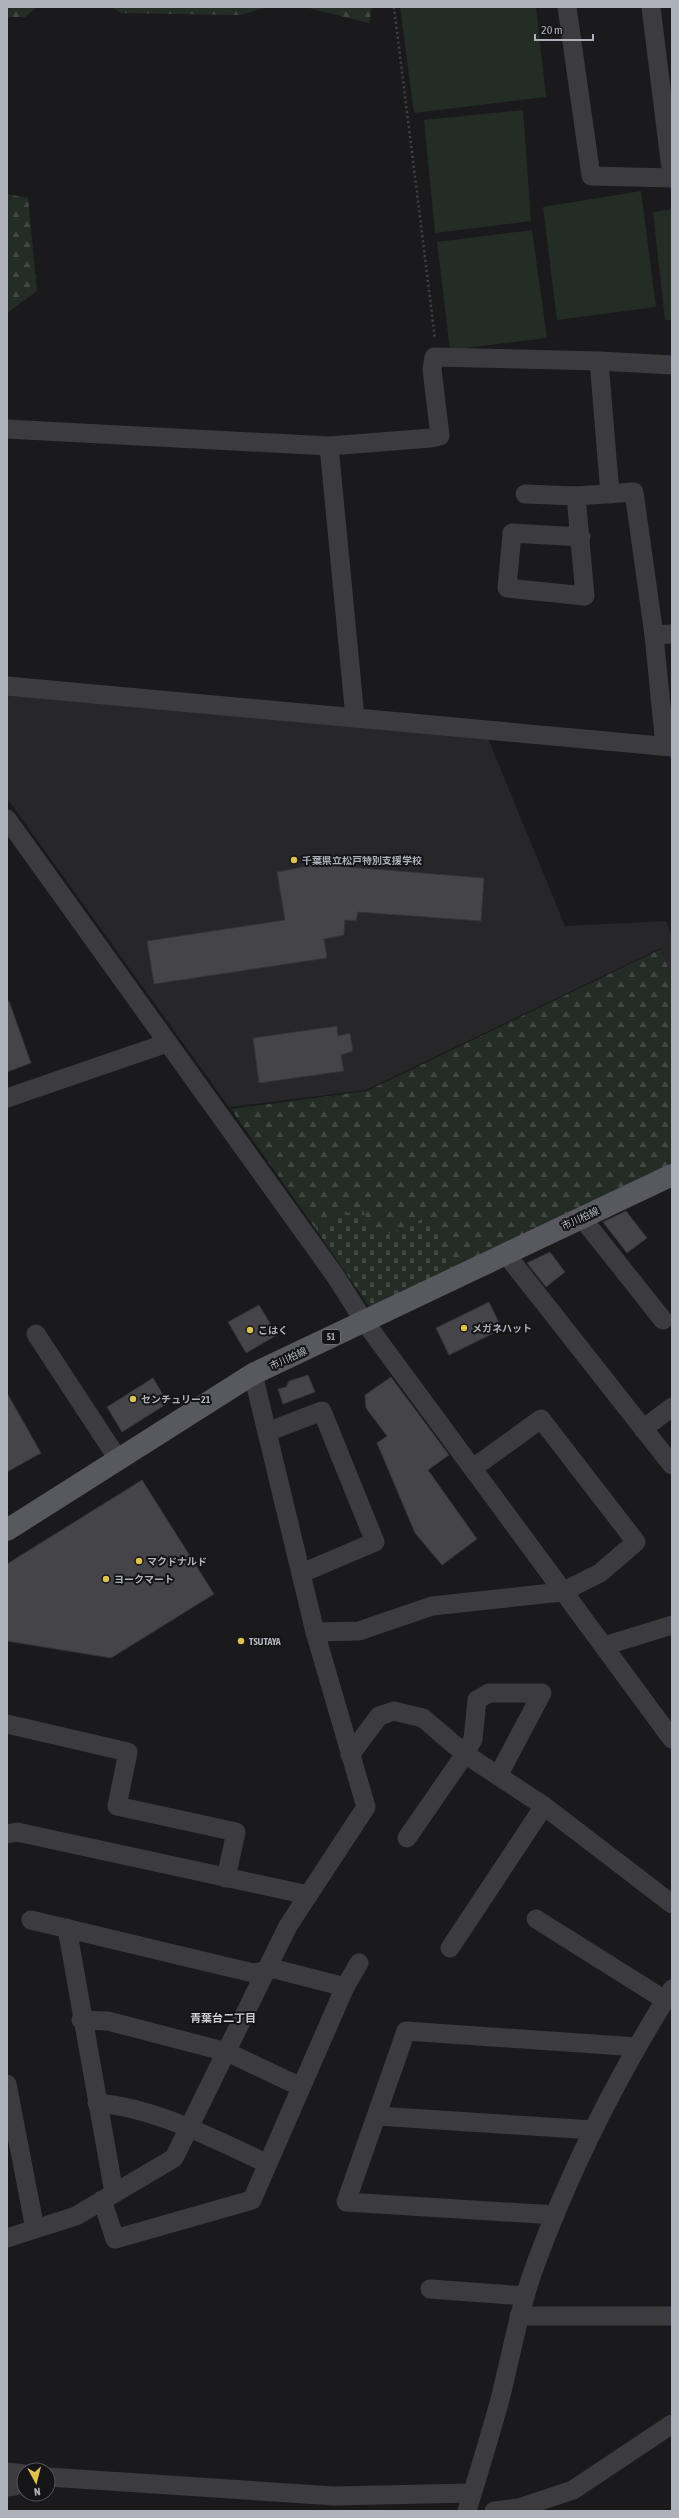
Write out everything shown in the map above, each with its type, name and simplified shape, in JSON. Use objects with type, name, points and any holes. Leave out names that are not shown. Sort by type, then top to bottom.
[{"type":"main road","name":"市川柏線","points":[[7,1530],[253,1374],[672,1174]]},
{"type":"street","points":[[567,7],[591,176],[672,178],[651,7]]},
{"type":"street","points":[[7,430],[329,446],[440,436],[432,369],[434,357],[599,361],[672,365]]},
{"type":"street","points":[[599,361],[610,494]]},
{"type":"street","points":[[329,446],[355,718]]},
{"type":"street","points":[[7,686],[668,746],[663,634],[634,492],[576,496],[525,494]]},
{"type":"street","points":[[576,496],[581,536],[585,596],[507,588],[512,533],[581,536]]},
{"type":"street","points":[[7,819],[334,1274],[364,1321],[473,1468],[562,1592],[670,1732]]},
{"type":"street","points":[[7,1098],[167,1043]]},
{"type":"street","points":[[582,1218],[663,1320]]},
{"type":"street","points":[[505,1253],[672,1465]]},
{"type":"street","points":[[36,1334],[118,1460]]},
{"type":"street","points":[[7,2238],[76,2216],[174,2158],[288,1926],[366,1806],[315,1632],[253,1374]]},
{"type":"street","points":[[643,1429],[672,1407]]},
{"type":"street","points":[[267,1432],[322,1411],[375,1542],[302,1573]]},
{"type":"street","points":[[315,1632],[359,1632],[432,1606],[562,1592],[600,1573],[636,1542],[541,1419],[473,1468]]},
{"type":"street","points":[[604,1646],[672,1624]]},
{"type":"street","points":[[407,1838],[465,1754],[473,1739],[477,1700],[489,1693],[542,1693],[498,1776]]},
{"type":"street","points":[[350,1754],[379,1716],[394,1710],[424,1718],[465,1754],[544,1806],[672,1904]]},
{"type":"street","points":[[7,1724],[128,1752],[117,1806],[236,1832],[226,1878]]},
{"type":"street","points":[[450,1948],[544,1806]]},
{"type":"street","points":[[7,1834],[17,1832],[308,1895]]},
{"type":"street","points":[[467,2511],[499,2403],[519,2316],[555,2215],[593,2130],[637,2047],[669,1995],[536,1919]]},
{"type":"street","points":[[32,1920],[252,1973],[275,1969],[345,1987]]},
{"type":"street","points":[[67,1928],[81,2020],[97,2103],[108,2196],[115,2239],[252,2200],[266,2163],[345,1987],[359,1963]]},
{"type":"street","points":[[81,2020],[108,2021],[227,2052],[301,2087]]},
{"type":"street","points":[[555,2215],[346,2202],[378,2116],[406,2031],[637,2047]]},
{"type":"street","points":[[7,2084],[35,2229]]},
{"type":"street","points":[[97,2103],[113,2105],[190,2128],[266,2163]]},
{"type":"street","points":[[378,2116],[593,2130]]},
{"type":"street","points":[[430,2289],[525,2296]]},
{"type":"street","points":[[519,2316],[672,2316]]},
{"type":"street","points":[[494,2511],[519,2508],[572,2490],[672,2424]]},
{"type":"street","points":[[56,2478],[334,2496],[472,2493]]},
{"type":"path","points":[[394,7],[436,349],[434,357]]},
{"type":"shaded area","name":"千葉県立松戸特別支援学校","points":[[7,693],[487,736],[565,926],[666,921],[672,935],[672,977],[661,948],[366,1090],[229,1107],[7,798]]},
{"type":"green space","points":[[7,7],[37,7],[25,17],[7,17]]},
{"type":"green space","points":[[112,7],[268,7],[240,15],[121,13]]},
{"type":"green space","points":[[305,7],[372,7],[369,23]]},
{"type":"green space","points":[[400,7],[536,7],[546,97],[414,113]]},
{"type":"green space","points":[[523,110],[531,221],[435,233],[424,120]]},
{"type":"green space","points":[[641,191],[656,307],[557,320],[543,207]]},
{"type":"green space","points":[[7,194],[28,198],[37,291],[7,313]]},
{"type":"green space","points":[[672,209],[672,320],[665,320],[653,212]]},
{"type":"green space","points":[[532,230],[547,338],[450,350],[437,242]]},
{"type":"green space","points":[[661,949],[672,977],[672,1163],[453,1268],[429,1216],[377,1239],[360,1208],[315,1228],[231,1109],[367,1091]]},
{"type":"green space","points":[[361,1207],[377,1239],[429,1216],[453,1268],[370,1308],[315,1228]]},
{"type":"building","points":[[323,863],[324,865],[484,878],[481,921],[358,912],[356,921],[345,920],[344,935],[324,939],[327,958],[154,984],[147,941],[285,920],[277,872]]},
{"type":"building","points":[[7,1001],[9,1001],[31,1063],[7,1072]]},
{"type":"building","points":[[337,1026],[338,1036],[350,1033],[353,1051],[341,1055],[344,1071],[259,1083],[253,1038]]},
{"type":"building","points":[[626,1211],[647,1238],[627,1253],[603,1222]]},
{"type":"building","points":[[550,1252],[565,1272],[546,1287],[527,1263]]},
{"type":"building","points":[[489,1302],[502,1329],[449,1355],[436,1328]]},
{"type":"building","points":[[259,1305],[277,1335],[246,1353],[228,1322]]},
{"type":"building","points":[[308,1375],[315,1392],[283,1404],[278,1389],[286,1387],[289,1381]]},
{"type":"building","points":[[391,1377],[449,1455],[428,1470],[477,1539],[442,1565],[415,1533],[377,1443],[387,1436],[366,1408],[365,1395]]},
{"type":"building","points":[[153,1378],[168,1403],[122,1432],[107,1407]]},
{"type":"building","points":[[7,1393],[41,1453],[7,1472]]},
{"type":"building","name":"ヨークマート","points":[[142,1480],[214,1594],[111,1658],[7,1641],[7,1564]]},
{"type":"place","name":"千葉県立松戸特別支援学校","points":[[294,860]]},
{"type":"place","name":"メガネハット","points":[[464,1328]]},
{"type":"place","name":"こはく","points":[[250,1330]]},
{"type":"place","name":"センチュリー21","points":[[133,1399]]},
{"type":"place","name":"マクドナルド","points":[[139,1561]]},
{"type":"place","name":"ヨークマート","points":[[106,1579]]},
{"type":"place","name":"TSUTAYA","points":[[241,1641]]},
{"type":"district","name":"青葉台二丁目","points":[[223,2018]]}]
